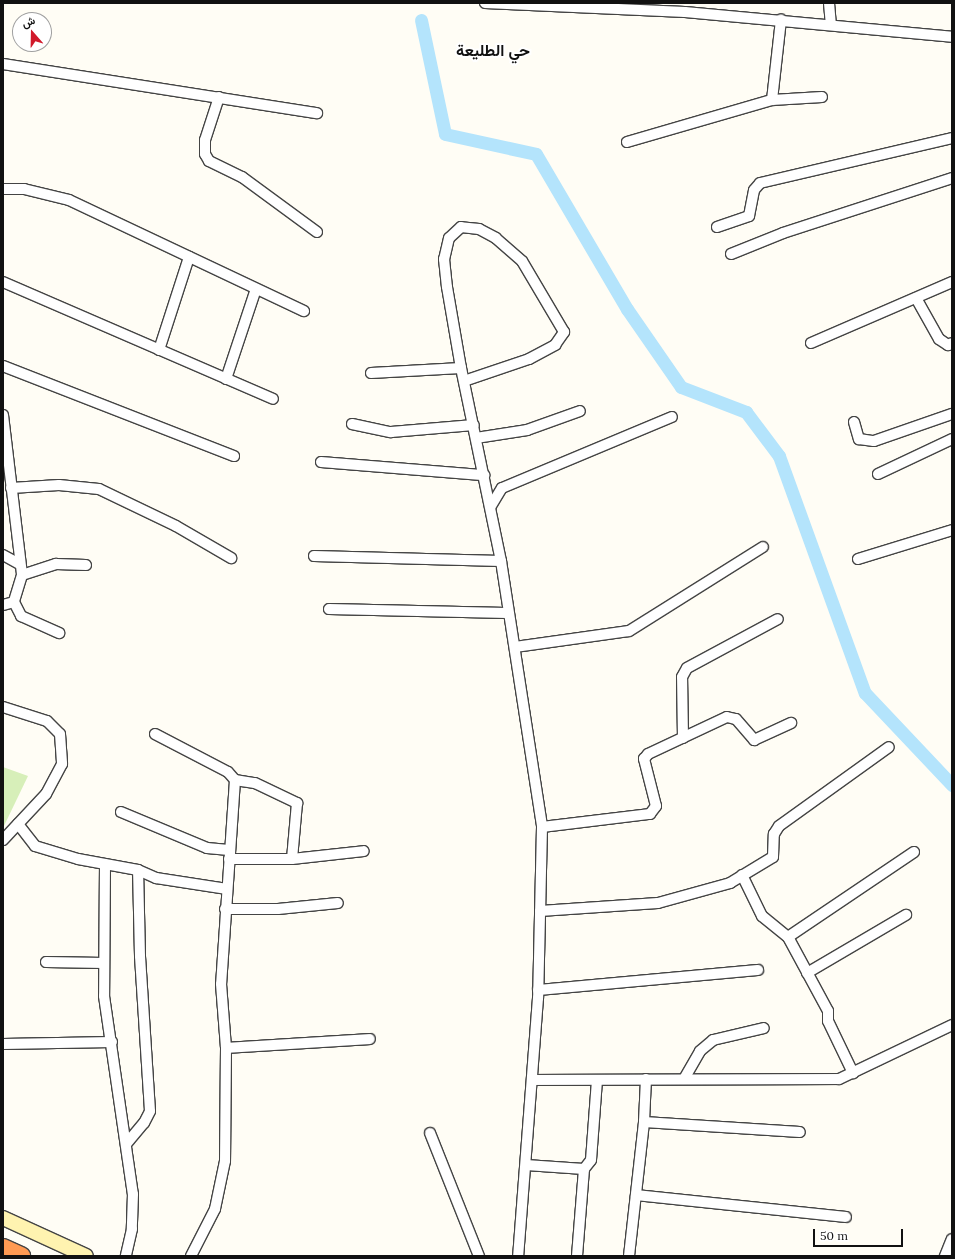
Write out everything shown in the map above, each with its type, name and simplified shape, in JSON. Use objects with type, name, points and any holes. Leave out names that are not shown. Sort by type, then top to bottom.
[{"type":"highway","points":[[3,1248],[21,1256]]},
{"type":"main road","points":[[3,1218],[86,1256]]},
{"type":"street","points":[[484,3],[626,6],[831,24],[952,37]]},
{"type":"street","points":[[829,3],[831,24]]},
{"type":"street","points":[[772,100],[780,20]]},
{"type":"street","points":[[3,64],[317,113]]},
{"type":"street","points":[[219,97],[205,140],[205,154],[209,161],[242,177],[317,232]]},
{"type":"street","points":[[627,142],[772,100],[822,97]]},
{"type":"street","points":[[717,227],[749,216],[754,190],[760,183],[952,138]]},
{"type":"street","points":[[731,254],[783,233],[952,178]]},
{"type":"street","points":[[3,188],[24,190],[69,200],[304,311]]},
{"type":"street","points":[[464,381],[529,359],[555,345],[564,332],[522,261],[496,238],[479,229],[461,227],[449,238],[444,259],[461,368],[491,506],[507,613],[515,647],[542,826],[538,990],[518,1256]]},
{"type":"street","points":[[159,350],[189,257]]},
{"type":"street","points":[[3,282],[273,399]]},
{"type":"street","points":[[811,344],[952,282]]},
{"type":"street","points":[[226,378],[256,289]]},
{"type":"street","points":[[916,298],[938,339],[948,345],[952,343]]},
{"type":"street","points":[[3,366],[234,456]]},
{"type":"street","points":[[370,372],[461,368]]},
{"type":"street","points":[[476,438],[528,430],[580,411]]},
{"type":"street","points":[[854,422],[859,439],[874,441],[952,414]]},
{"type":"street","points":[[3,415],[19,564],[22,575],[19,594],[14,602],[3,605]]},
{"type":"street","points":[[491,506],[502,488],[672,417]]},
{"type":"street","points":[[352,424],[391,432],[474,425]]},
{"type":"street","points":[[878,474],[952,439]]},
{"type":"street","points":[[321,462],[484,475]]},
{"type":"street","points":[[11,488],[59,485],[99,489],[176,526],[231,558]]},
{"type":"street","points":[[858,559],[952,530]]},
{"type":"street","points":[[515,647],[629,631],[763,547]]},
{"type":"street","points":[[3,555],[19,564]]},
{"type":"street","points":[[314,556],[500,561]]},
{"type":"street","points":[[22,575],[56,564],[86,565]]},
{"type":"street","points":[[14,602],[21,616],[59,633]]},
{"type":"street","points":[[329,609],[507,613]]},
{"type":"street","points":[[683,738],[682,677],[687,668],[778,619]]},
{"type":"street","points":[[3,707],[47,721],[60,734],[62,764],[46,794],[3,840]]},
{"type":"street","points":[[542,826],[650,814],[656,806],[644,759],[727,717],[736,719],[754,740],[791,723]]},
{"type":"street","points":[[155,734],[228,772],[235,780],[256,783],[297,803],[292,859]]},
{"type":"street","points":[[540,911],[658,903],[730,883],[773,857],[774,834],[779,826],[889,746]]},
{"type":"street","points":[[191,1256],[209,1224],[223,1177],[226,1048],[221,989],[225,908],[235,780]]},
{"type":"street","points":[[121,812],[207,848],[229,855],[292,859],[364,851]]},
{"type":"street","points":[[18,824],[35,846],[105,864],[138,870],[156,878],[227,889]]},
{"type":"street","points":[[788,937],[914,852]]},
{"type":"street","points":[[105,864],[104,996],[127,1143],[133,1212],[126,1256]]},
{"type":"street","points":[[127,1143],[144,1123],[150,1110],[140,956],[138,870]]},
{"type":"street","points":[[742,875],[762,916],[788,937],[828,1011],[828,1021],[853,1073]]},
{"type":"street","points":[[225,908],[278,909],[338,903]]},
{"type":"street","points":[[807,973],[906,915]]},
{"type":"street","points":[[46,962],[104,963]]},
{"type":"street","points":[[538,990],[758,970]]},
{"type":"street","points":[[532,1080],[839,1079],[952,1025]]},
{"type":"street","points":[[684,1079],[700,1051],[713,1040],[764,1028]]},
{"type":"street","points":[[226,1048],[370,1038]]},
{"type":"street","points":[[3,1044],[112,1042]]},
{"type":"street","points":[[629,1256],[644,1122],[646,1079]]},
{"type":"street","points":[[576,1256],[584,1169],[591,1160],[597,1080]]},
{"type":"street","points":[[644,1122],[800,1132]]},
{"type":"street","points":[[430,1134],[479,1256]]},
{"type":"street","points":[[526,1165],[584,1169]]},
{"type":"street","points":[[636,1195],[846,1217]]},
{"type":"street","points":[[945,1256],[952,1239]]},
{"type":"green space","points":[[3,767],[28,776],[3,828]]},
{"type":"waterway","points":[[421,20],[445,134],[536,154],[627,309],[681,387],[746,412],[779,456],[865,693],[952,785]]},
{"type":"district","name":"حي الطليعة","points":[[493,50]]}]
